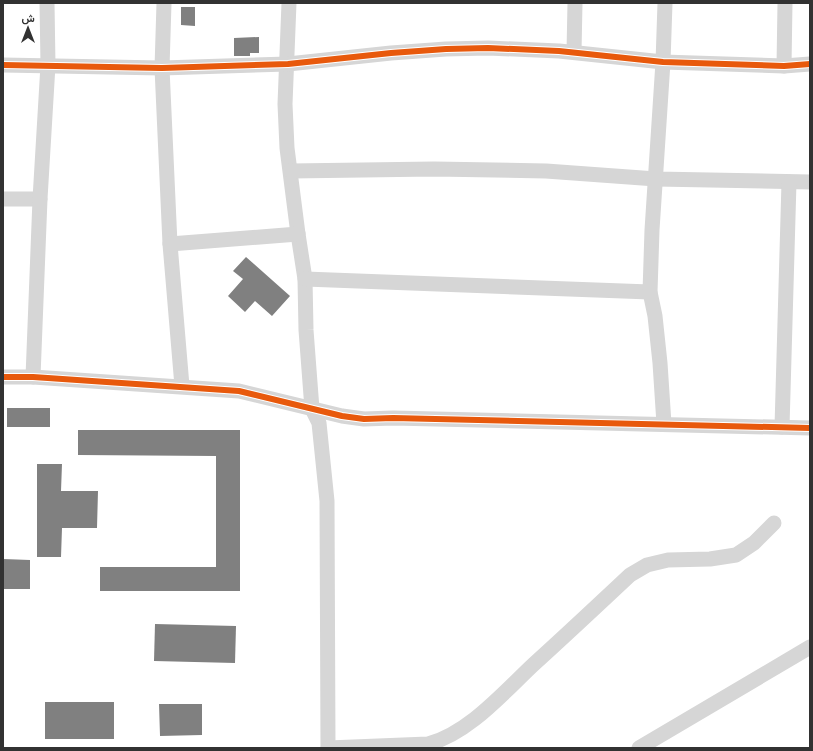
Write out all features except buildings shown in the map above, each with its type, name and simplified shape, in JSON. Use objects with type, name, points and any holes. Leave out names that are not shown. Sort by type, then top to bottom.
[{"type":"street","points":[[33,377],[40,199],[48,65],[47,3]]},
{"type":"street","points":[[164,3],[162,68],[170,244],[182,386]]},
{"type":"street","points":[[289,3],[288,64],[285,104],[287,148],[305,279],[306,330],[312,409],[319,423],[324,464],[326,501],[328,748],[428,746],[441,741],[460,731],[488,708],[630,575],[647,565],[668,560],[710,559],[736,554],[754,543],[774,523]]},
{"type":"street","points":[[574,52],[575,3]]},
{"type":"street","points":[[664,424],[660,363],[655,316],[650,292],[652,230],[664,62],[666,3]]},
{"type":"street","points":[[784,66],[785,3]]},
{"type":"street","points":[[3,65],[162,68],[288,64],[391,52],[488,48],[574,52],[664,62],[784,66],[810,64]]},
{"type":"street","points":[[291,172],[434,169],[546,172],[656,179],[810,182]]},
{"type":"street","points":[[782,427],[789,182]]},
{"type":"street","points":[[3,200],[40,199]]},
{"type":"street","points":[[170,244],[298,234]]},
{"type":"street","points":[[305,279],[650,292]]},
{"type":"street","points":[[3,377],[33,377],[239,391],[342,416],[364,419],[393,418],[810,428]]},
{"type":"street","points":[[639,748],[810,647]]},
{"type":"cycle path","points":[[3,65],[162,68],[288,64],[391,53],[488,48],[559,51],[663,62],[784,66],[810,64]]},
{"type":"cycle path","points":[[3,377],[33,377],[239,391],[342,416],[364,419],[393,418],[810,428]]}]
